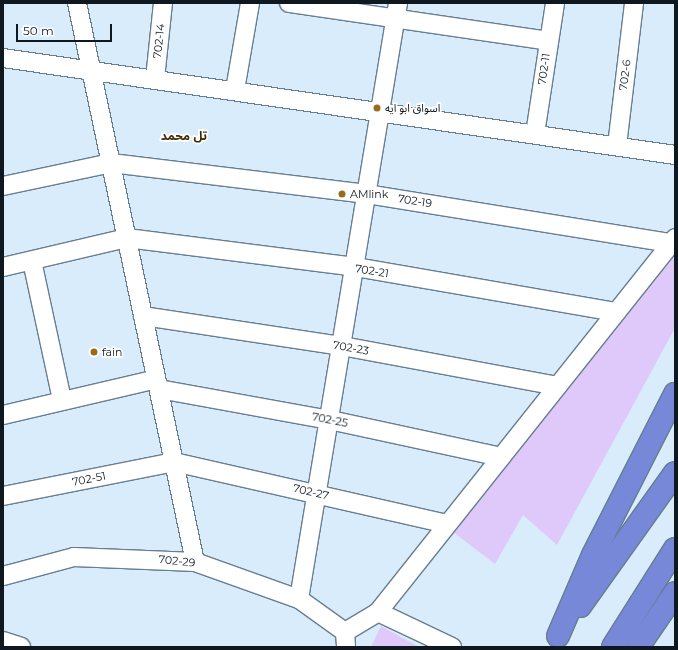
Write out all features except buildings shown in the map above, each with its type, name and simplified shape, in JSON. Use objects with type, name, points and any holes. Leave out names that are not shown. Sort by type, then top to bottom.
[{"type":"highway","points":[[555,642],[592,555],[675,394]]},
{"type":"highway","points":[[555,642],[675,474]]},
{"type":"highway","points":[[613,647],[675,549]]},
{"type":"highway","points":[[638,647],[675,592]]},
{"type":"highway","points":[[642,647],[675,611]]},
{"type":"street","points":[[77,3],[195,562]]},
{"type":"street","name":"702-14","points":[[155,79],[163,3]]},
{"type":"street","points":[[235,90],[250,3]]},
{"type":"street","points":[[289,3],[397,11],[548,41]]},
{"type":"street","name":"702-11","points":[[535,134],[555,3]]},
{"type":"street","name":"702-6","points":[[617,146],[634,3]]},
{"type":"street","points":[[299,599],[318,493],[397,11]]},
{"type":"street","points":[[3,58],[235,90],[675,155]]},
{"type":"street","name":"702-19","points":[[3,186],[111,163],[367,194],[673,241]]},
{"type":"street","points":[[3,267],[127,238]]},
{"type":"street","name":"702-21","points":[[127,238],[355,268],[616,312]]},
{"type":"street","points":[[346,639],[378,612],[673,241]]},
{"type":"street","points":[[32,261],[62,400]]},
{"type":"street","name":"702-23","points":[[143,316],[342,346],[557,386]]},
{"type":"street","points":[[3,415],[62,400],[158,384]]},
{"type":"street","name":"702-25","points":[[158,384],[501,457]]},
{"type":"street","name":"702-27","points":[[174,462],[318,493],[447,524]]},
{"type":"street","name":"702-51","points":[[3,496],[174,462]]},
{"type":"street","name":"702-29","points":[[3,576],[74,557],[195,562],[299,599],[346,639]]},
{"type":"street","points":[[378,612],[452,647]]},
{"type":"street","points":[[3,640],[21,647]]},
{"type":"shaded area","points":[[675,254],[675,328],[557,545],[523,515],[495,564],[453,532]]},
{"type":"shaded area","points":[[381,626],[419,647],[371,647]]},
{"type":"place","name":"اسواق ابو ايه","points":[[377,108]]},
{"type":"place","name":"AMlink","points":[[342,194]]},
{"type":"place","name":"fain","points":[[94,352]]},
{"type":"district","name":"تل محمد","points":[[184,136]]}]
